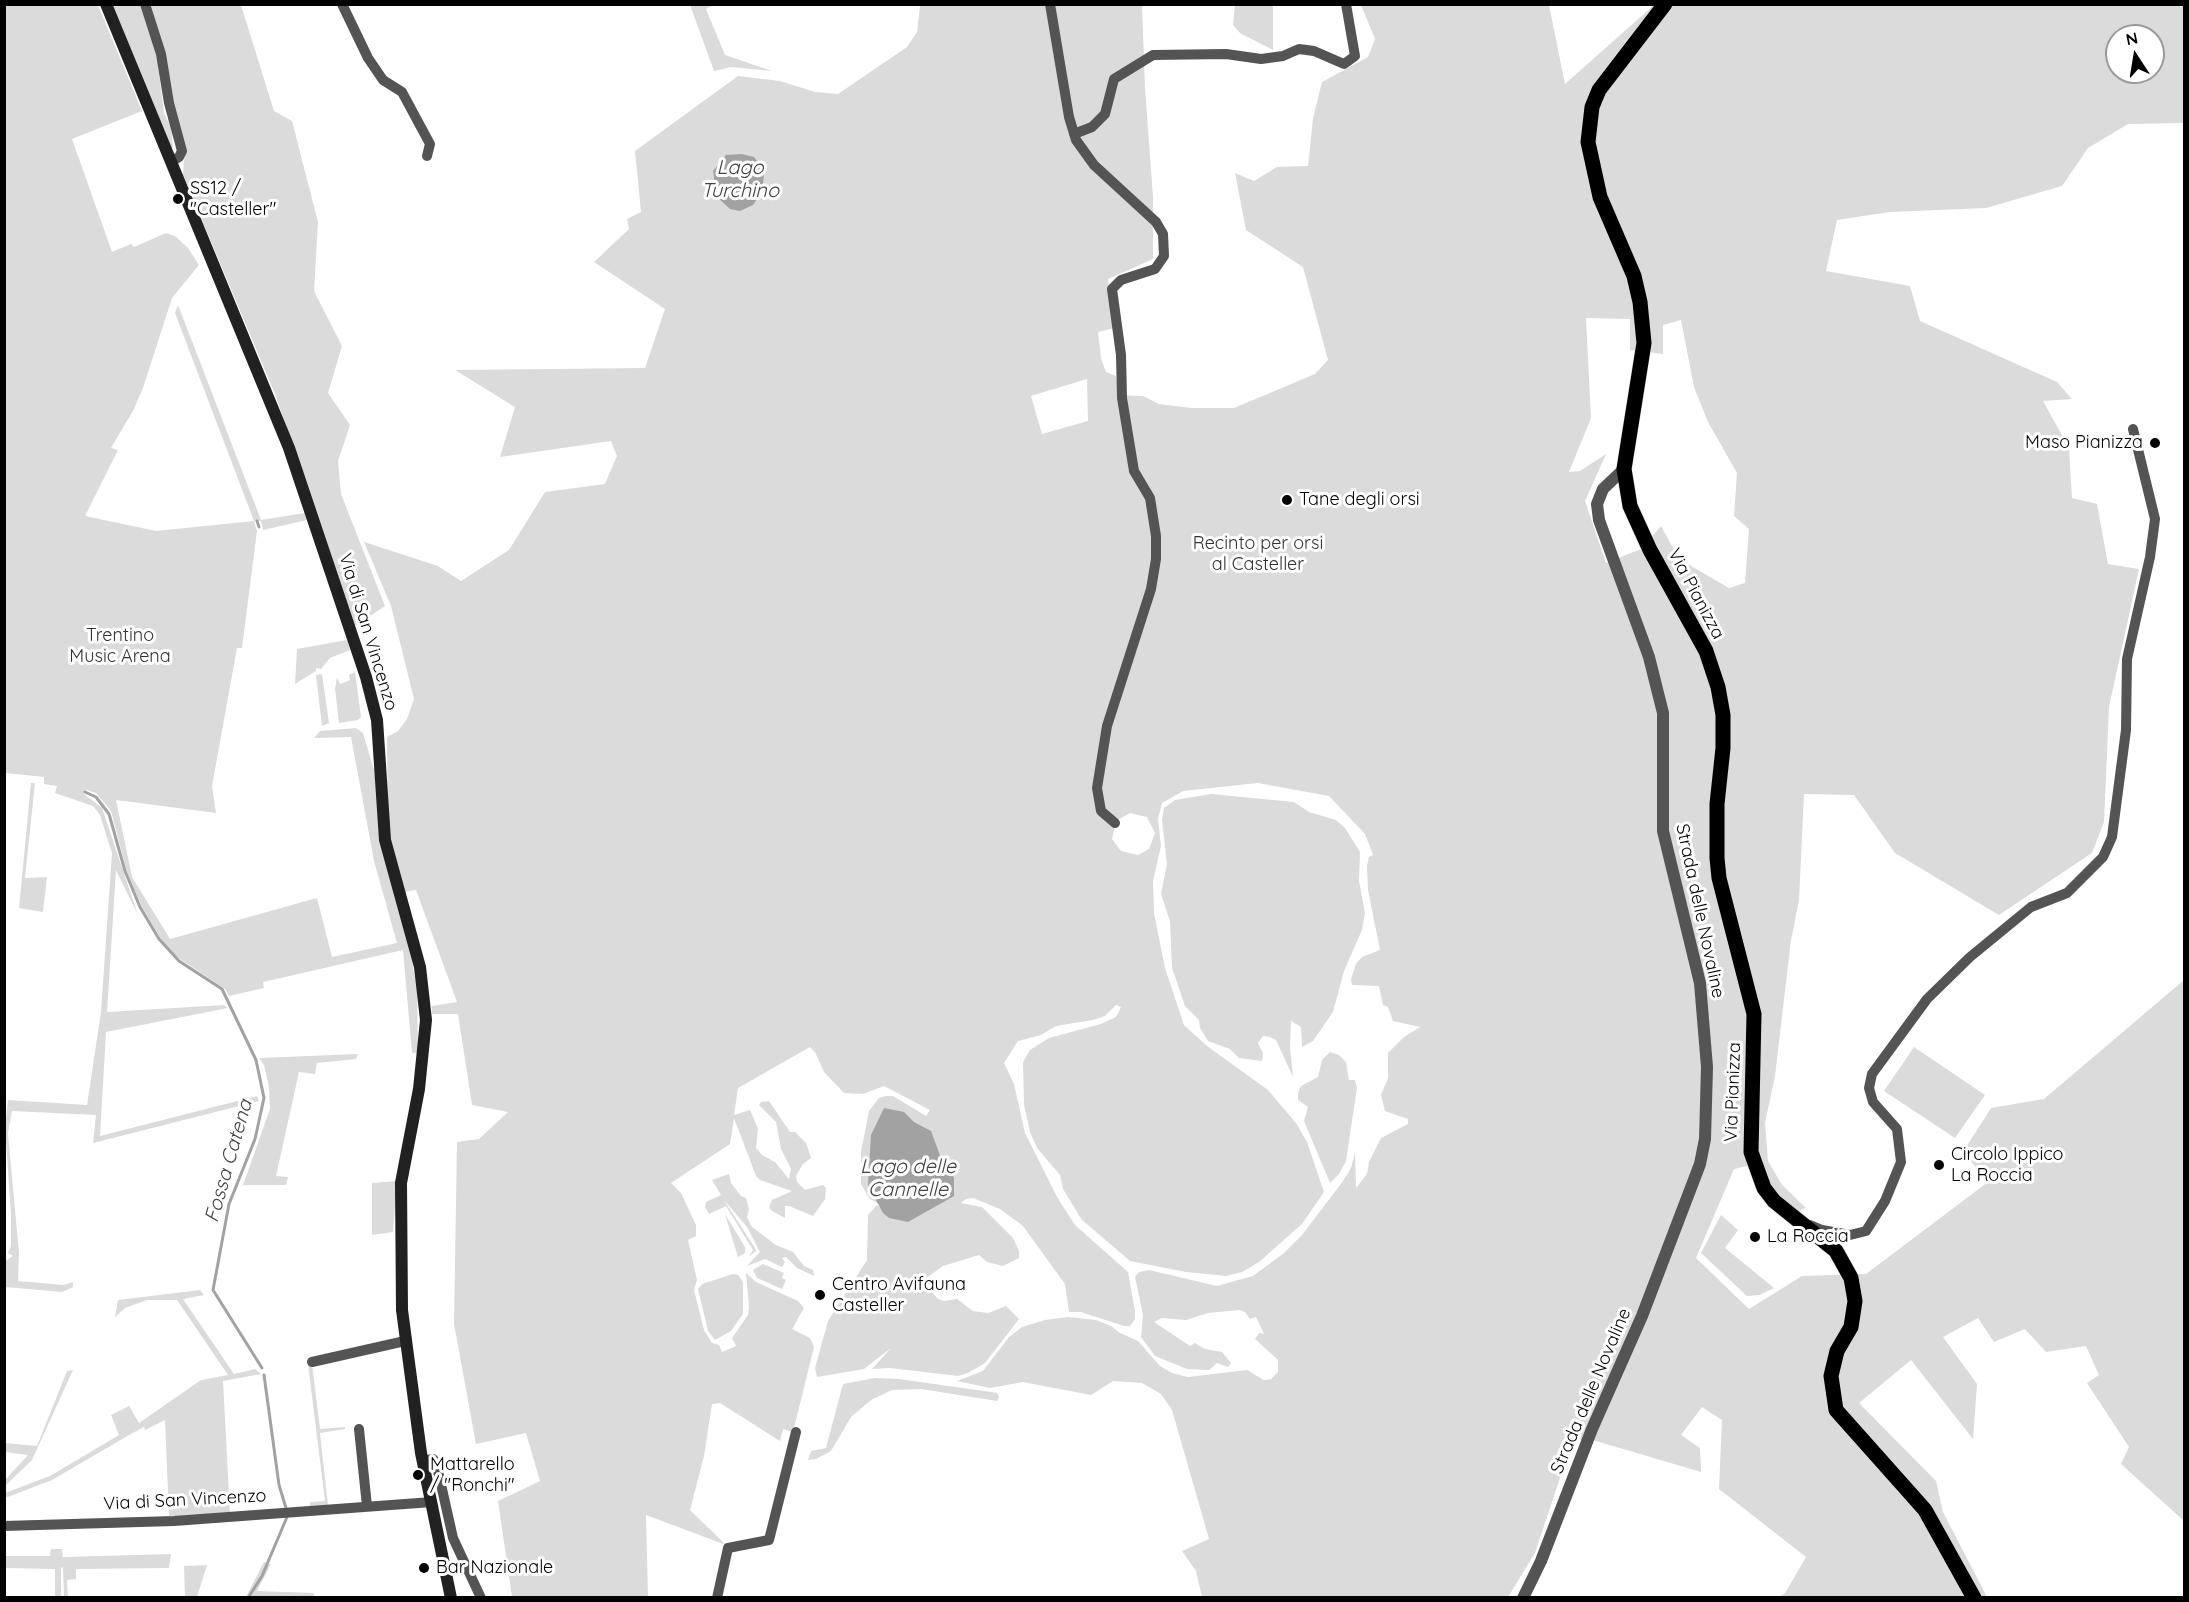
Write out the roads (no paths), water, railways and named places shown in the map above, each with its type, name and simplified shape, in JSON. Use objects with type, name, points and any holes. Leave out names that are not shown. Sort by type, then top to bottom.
[{"type":"main road","name":"Via di San Vincenzo","points":[[106,4],[289,448],[366,677],[377,720],[385,840],[420,967],[426,1020],[419,1089],[400,1198],[400,1276],[405,1341],[432,1476],[432,1502],[451,1598]]},
{"type":"main road","name":"Via Pianizza","points":[[1665,4],[1599,90],[1588,124],[1590,160],[1600,196],[1634,276],[1640,302],[1644,343],[1624,469],[1630,506],[1637,525],[1706,651],[1718,687],[1723,737],[1716,804],[1717,858],[1719,878],[1754,1014],[1751,1152],[1764,1188],[1794,1218]]},
{"type":"main road","points":[[1794,1218],[1836,1251],[1851,1278],[1855,1301],[1851,1326],[1837,1351],[1831,1376],[1836,1410],[1925,1510],[1974,1598]]},
{"type":"street","points":[[145,4],[161,54],[169,103],[182,151],[179,157],[171,162]]},
{"type":"street","points":[[342,4],[373,66],[383,80],[402,92],[430,144],[427,156]]},
{"type":"street","points":[[1050,4],[1069,117],[1074,134],[1094,165],[1151,217],[1163,234],[1164,256],[1155,269],[1121,280],[1112,289],[1121,355],[1122,398],[1134,471],[1150,498],[1156,536],[1156,559],[1151,589],[1107,726],[1097,788],[1101,811],[1115,824]]},
{"type":"street","points":[[1074,134],[1092,127],[1105,114],[1114,79],[1153,55],[1226,54],[1261,59],[1283,56],[1299,48],[1314,51],[1344,64],[1355,56],[1346,4]]},
{"type":"street","name":"Via Pianizza","points":[[1794,1218],[1822,1230],[1850,1235],[1866,1231],[1885,1201],[1901,1162],[1897,1129],[1873,1102],[1869,1088],[1872,1074],[1927,999],[2031,907],[2067,893],[2103,857],[2112,837],[2126,730],[2127,659],[2150,557],[2156,519],[2133,429]]},
{"type":"street","name":"Strada delle Novaline","points":[[1523,1598],[1541,1562],[1592,1429],[1642,1316],[1700,1164],[1705,1139],[1707,1067],[1700,983],[1663,831],[1663,713],[1649,657],[1599,520],[1597,504],[1603,489],[1624,469]]},
{"type":"street","points":[[312,1362],[405,1341]]},
{"type":"street","points":[[359,1429],[367,1506]]},
{"type":"street","points":[[717,1598],[728,1548],[769,1540],[796,1432]]},
{"type":"street","points":[[432,1476],[453,1538],[481,1598]]},
{"type":"street","name":"Via di San Vincenzo","points":[[4,1526],[174,1521],[432,1502]]},
{"type":"water","name":"Lago Turchino","points":[[742,154],[754,157],[764,175],[762,192],[753,205],[740,211],[730,209],[717,197],[713,171],[726,155]]},
{"type":"water","name":"Lago delle Cannelle","points":[[884,1108],[904,1112],[914,1122],[931,1131],[941,1158],[954,1178],[954,1196],[908,1222],[889,1218],[883,1213],[868,1185],[871,1135]]},
{"type":"waterway","points":[[257,521],[259,527]]},
{"type":"waterway","name":"Fossa Catena","points":[[85,792],[96,797],[109,814],[125,871],[140,907],[159,939],[179,961],[222,989],[256,1060],[264,1098],[255,1139],[229,1204],[213,1290],[262,1368]]},
{"type":"waterway","name":"Fossa Catena","points":[[264,1375],[279,1485],[286,1508]]},
{"type":"waterway","name":"Fossa Catena","points":[[248,1598],[262,1576],[287,1517]]},
{"type":"place","name":"SS12 / \"Casteller\"","points":[[178,199]]},
{"type":"place","name":"Maso Pianizza","points":[[2155,443]]},
{"type":"place","name":"Tane degli orsi","points":[[1287,500]]},
{"type":"place","name":"Circolo Ippico La Roccia","points":[[1939,1165]]},
{"type":"place","name":"La Roccia","points":[[1755,1237]]},
{"type":"place","name":"Centro Avifauna Casteller","points":[[820,1295]]},
{"type":"place","name":"Mattarello / \"Ronchi\"","points":[[418,1475]]},
{"type":"place","name":"Bar Nazionale","points":[[424,1568]]},
{"type":"park label","name":"Recinto per orsi al Casteller","points":[[1258,554]]},
{"type":"park label","name":"Trentino Music Arena","points":[[120,646]]}]
